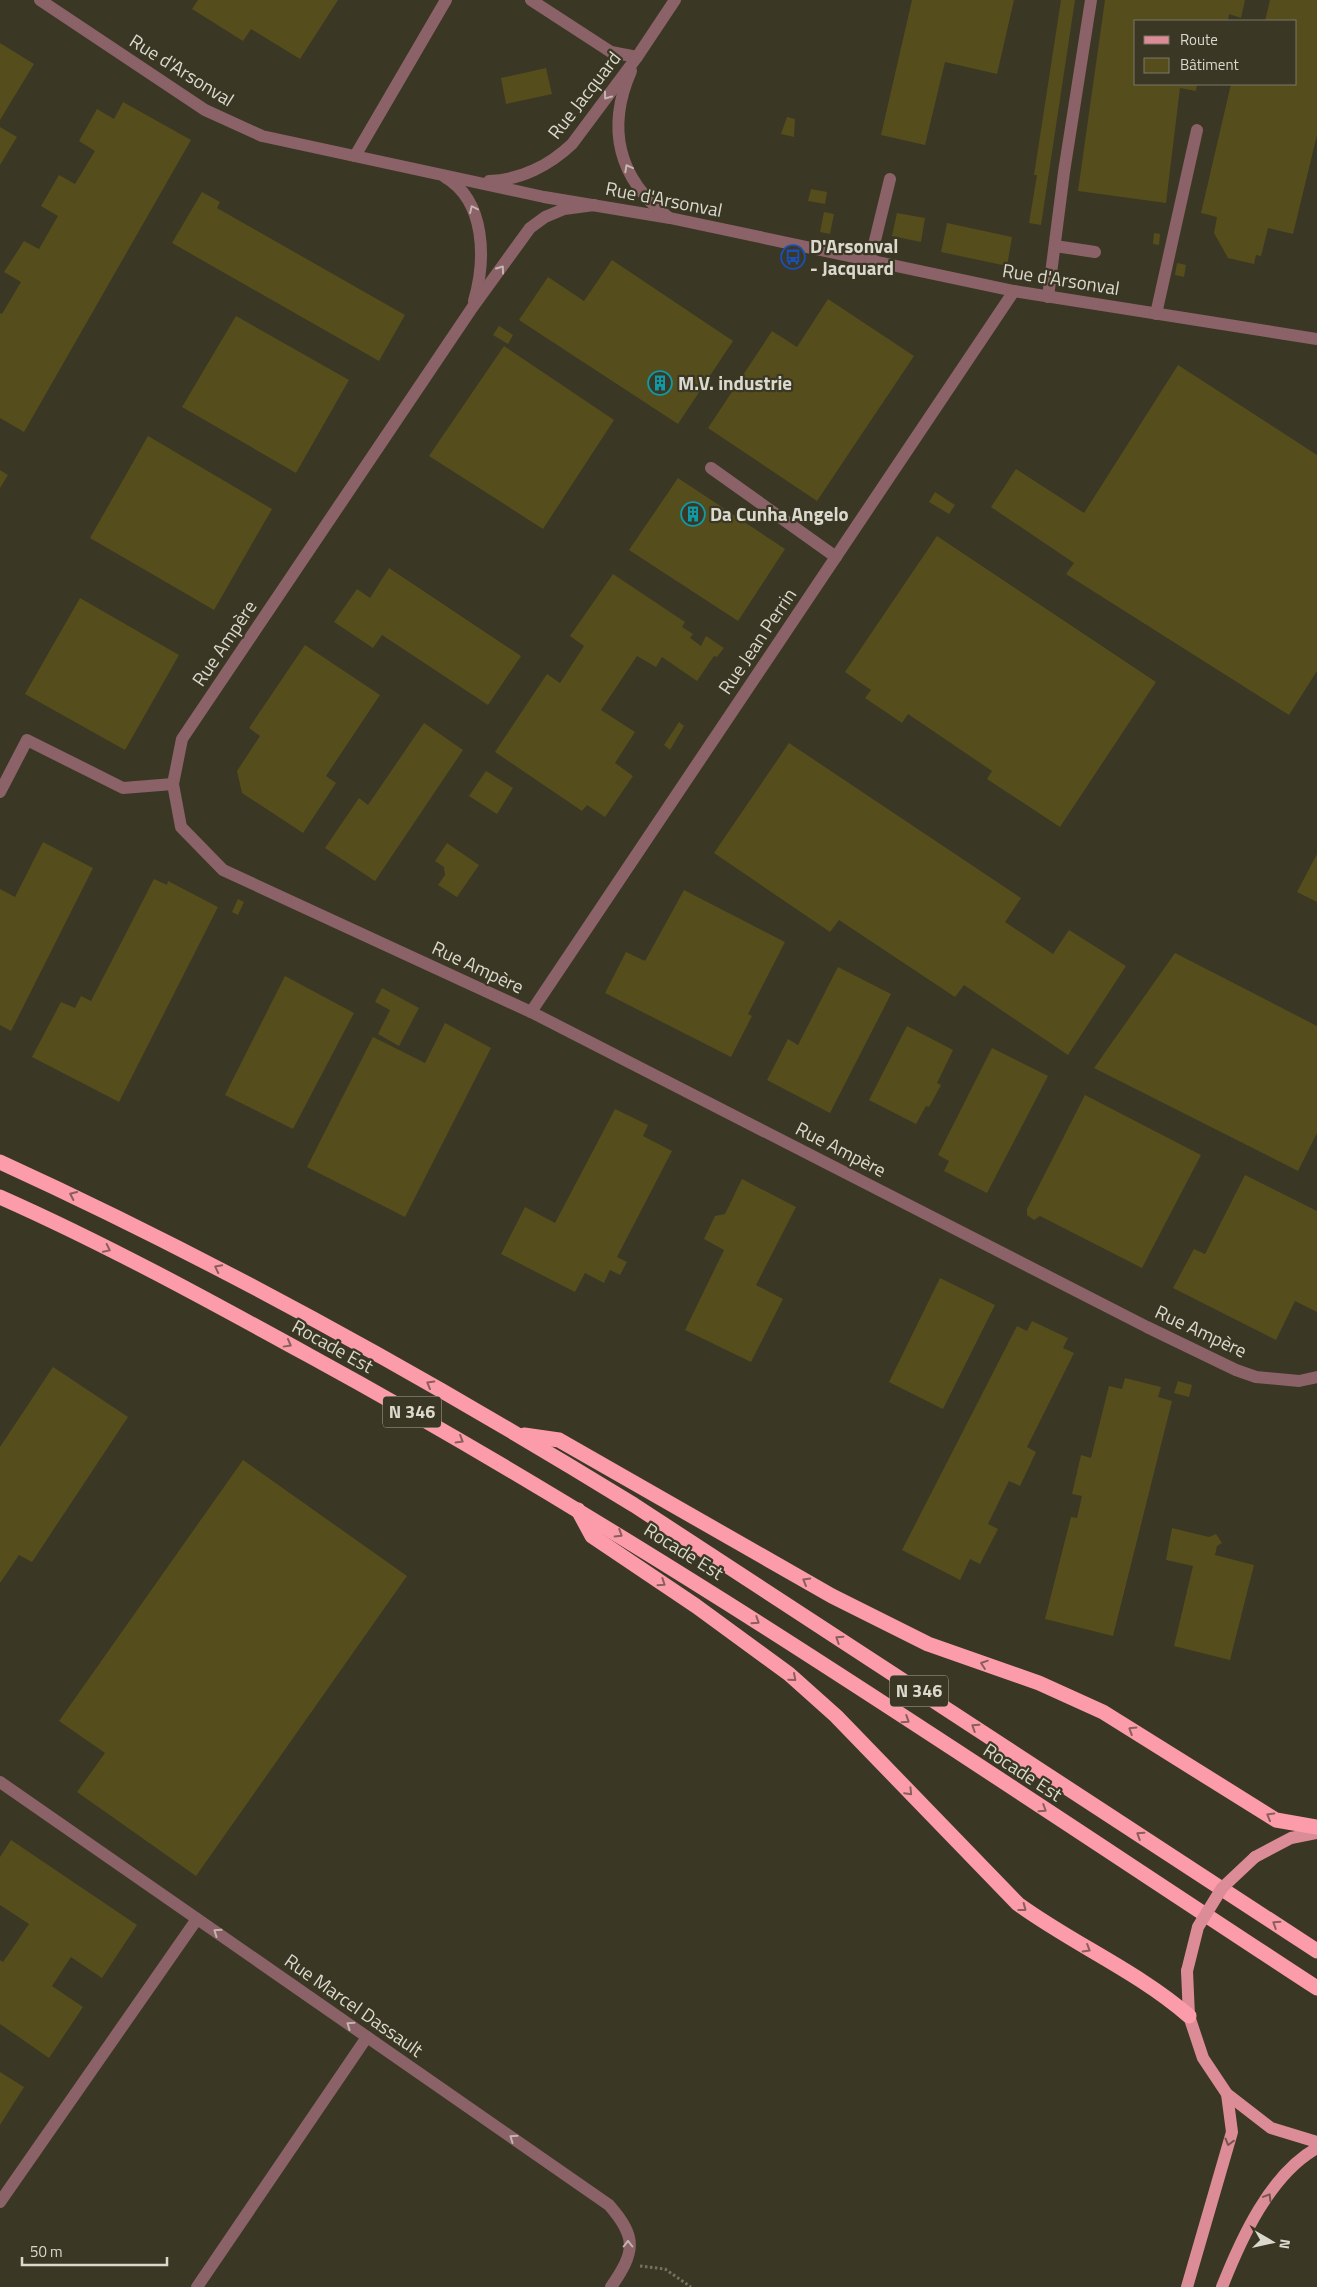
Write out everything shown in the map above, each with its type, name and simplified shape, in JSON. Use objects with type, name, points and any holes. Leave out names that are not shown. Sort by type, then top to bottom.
[{"type":"highway","name":"Rocade Est","points":[[0,1162],[82,1200],[261,1290],[518,1434],[634,1505],[1317,1951]]},
{"type":"highway","name":"Rocade Est","points":[[0,1198],[159,1274],[245,1320],[423,1418],[577,1509],[701,1585],[1317,1988]]},
{"type":"highway","points":[[518,1434],[559,1440],[832,1596],[928,1644],[1039,1683],[1103,1712],[1276,1820],[1317,1828]]},
{"type":"highway","points":[[577,1509],[592,1536],[696,1606],[789,1674],[836,1716],[1018,1904],[1045,1924],[1157,1991],[1189,2016]]},
{"type":"main road","points":[[1317,1833],[1291,1838],[1255,1857],[1222,1888],[1198,1927],[1187,1971],[1189,2016],[1202,2058],[1227,2094],[1271,2128],[1317,2142]]},
{"type":"main road","points":[[1187,2287],[1232,2132],[1227,2094]]},
{"type":"main road","points":[[1222,2287],[1238,2247],[1278,2181],[1317,2148]]},
{"type":"street","name":"Rue d'Arsonval","points":[[40,0],[205,110],[262,136],[442,175],[670,218],[1014,292],[1317,339]]},
{"type":"street","points":[[355,156],[446,0]]},
{"type":"street","points":[[531,0],[611,52],[637,57]]},
{"type":"street","name":"Rue Jacquard","points":[[476,181],[517,177],[541,167],[561,155],[572,144],[637,57],[675,0]]},
{"type":"street","points":[[1048,297],[1091,0]]},
{"type":"street","name":"Rue Jacquard","points":[[637,57],[627,79],[618,112],[618,141],[624,160],[637,185],[655,207],[670,218]]},
{"type":"street","points":[[1156,314],[1197,130]]},
{"type":"street","name":"Rue Ampère","points":[[442,175],[462,191],[475,210],[478,221],[480,266],[472,308]]},
{"type":"street","points":[[870,261],[890,179]]},
{"type":"street","name":"Rue Ampère","points":[[594,205],[564,209],[545,217],[530,228],[472,308],[182,739],[173,784],[182,827],[223,870],[531,1012],[1147,1327],[1236,1370],[1256,1377],[1298,1382],[1317,1376]]},
{"type":"street","points":[[1054,246],[1095,252]]},
{"type":"street","name":"Rue Jean Perrin","points":[[531,1012],[1014,292]]},
{"type":"street","points":[[710,468],[836,557]]},
{"type":"street","points":[[0,792],[27,740],[123,788],[173,784]]},
{"type":"street","name":"Rue Marcel Dassault","points":[[0,1782],[609,2205],[624,2221],[630,2240],[627,2264],[611,2287]]},
{"type":"street","points":[[0,2202],[197,1918]]},
{"type":"street","points":[[197,2287],[367,2037]]},
{"type":"path","points":[[627,2264],[665,2269],[691,2287]]},
{"type":"building","points":[[198,0],[338,0],[300,59],[251,29],[243,41],[192,9]]},
{"type":"building","points":[[912,0],[1014,0],[997,74],[945,62],[925,145],[881,135]]},
{"type":"building","points":[[1061,0],[1075,0],[1041,225],[1029,223],[1037,175],[1034,175]]},
{"type":"building","points":[[1105,0],[1245,0],[1241,18],[1229,14],[1228,20],[1134,20],[1134,85],[1197,85],[1196,91],[1180,88],[1166,203],[1078,191]]},
{"type":"building","points":[[1270,0],[1317,0],[1317,135],[1293,234],[1268,228],[1261,256],[1256,255],[1254,264],[1228,258],[1214,233],[1217,217],[1201,213],[1231,85],[1297,85],[1297,20],[1265,20]]},
{"type":"building","points":[[0,43],[34,64],[0,120]]},
{"type":"building","points":[[546,68],[552,94],[506,104],[501,78]]},
{"type":"building","points":[[123,102],[191,140],[24,432],[0,418],[0,313],[2,314],[21,282],[4,272],[24,241],[39,249],[58,216],[41,206],[59,175],[75,184],[95,151],[79,141],[97,109],[114,119]]},
{"type":"building","points":[[787,117],[795,119],[794,137],[781,134]]},
{"type":"building","points":[[0,127],[17,137],[0,165]]},
{"type":"building","points":[[811,189],[827,192],[825,204],[808,201]]},
{"type":"building","points":[[202,192],[220,202],[217,208],[405,315],[379,361],[172,243]]},
{"type":"building","points":[[824,212],[834,214],[830,234],[820,232]]},
{"type":"building","points":[[897,213],[925,218],[921,242],[892,236]]},
{"type":"building","points":[[947,223],[1012,237],[1007,266],[941,252]]},
{"type":"building","points":[[1154,233],[1160,234],[1159,245],[1153,244]]},
{"type":"building","name":"M.V. industrie","points":[[612,260],[733,341],[678,424],[519,320],[548,277],[584,301]]},
{"type":"building","points":[[1177,263],[1186,265],[1184,277],[1175,275]]},
{"type":"building","points":[[828,299],[914,356],[817,501],[708,428],[772,331],[797,347]]},
{"type":"building","points":[[236,316],[349,380],[296,473],[182,407]]},
{"type":"building","points":[[499,326],[513,335],[508,344],[493,335]]},
{"type":"building","points":[[504,346],[614,420],[543,529],[429,456]]},
{"type":"building","points":[[1178,365],[1317,455],[1317,671],[1289,715],[1066,574],[1074,563],[991,507],[1016,469],[1084,513]]},
{"type":"building","points":[[148,436],[272,509],[214,610],[90,538]]},
{"type":"building","points":[[0,470],[8,475],[0,488]]},
{"type":"building","name":"Da Cunha Angelo","points":[[678,478],[785,549],[738,621],[629,550]]},
{"type":"building","points":[[935,492],[955,505],[949,514],[929,502]]},
{"type":"building","points":[[937,536],[1156,682],[1060,827],[987,779],[992,771],[908,714],[902,723],[865,698],[871,690],[845,672]]},
{"type":"building","points":[[389,568],[521,656],[488,705],[382,635],[373,648],[334,622],[357,589],[370,598]]},
{"type":"building","points":[[613,574],[685,622],[682,627],[693,634],[690,638],[701,646],[706,636],[724,648],[717,657],[714,656],[697,681],[662,657],[656,667],[637,656],[601,710],[635,732],[615,763],[633,776],[605,817],[587,805],[582,811],[495,752],[547,674],[560,683],[584,646],[570,636]]},
{"type":"building","points":[[80,598],[179,655],[125,750],[25,694]]},
{"type":"building","points":[[305,645],[380,695],[326,776],[336,783],[303,833],[242,793],[237,771],[260,736],[249,728]]},
{"type":"building","points":[[679,722],[684,726],[670,750],[664,745]]},
{"type":"building","points":[[424,723],[463,750],[375,881],[325,848],[359,798],[368,805]]},
{"type":"building","points":[[789,743],[1021,898],[1005,922],[1053,954],[1069,930],[1126,966],[1068,1055],[964,985],[955,997],[839,920],[830,932],[714,853]]},
{"type":"building","points":[[486,771],[513,788],[497,814],[469,796]]},
{"type":"building","points":[[43,842],[93,868],[11,1031],[0,1025],[0,889],[15,897]]},
{"type":"building","points":[[447,843],[479,865],[457,897],[438,885],[445,875],[444,867],[435,861]]},
{"type":"building","points":[[1317,854],[1317,902],[1297,892]]},
{"type":"building","points":[[154,879],[167,885],[168,881],[218,907],[119,1102],[32,1057],[61,1002],[75,1008],[81,996],[91,1001]]},
{"type":"building","points":[[684,890],[785,942],[748,1014],[752,1016],[731,1057],[605,993],[626,952],[645,961]]},
{"type":"building","points":[[238,899],[244,902],[238,915],[232,912]]},
{"type":"building","points":[[1175,953],[1317,1026],[1317,1133],[1298,1171],[1094,1068]]},
{"type":"building","points":[[838,967],[891,994],[830,1113],[767,1080],[788,1039],[798,1045]]},
{"type":"building","points":[[285,976],[354,1013],[293,1129],[225,1095]]},
{"type":"building","points":[[382,988],[419,1008],[399,1046],[378,1034],[390,1010],[375,1002]]},
{"type":"building","points":[[445,1023],[491,1048],[405,1217],[307,1167],[373,1037],[425,1063]]},
{"type":"building","points":[[907,1026],[953,1050],[937,1083],[941,1085],[929,1107],[926,1106],[916,1124],[869,1100]]},
{"type":"building","points":[[992,1048],[1048,1076],[987,1193],[944,1171],[949,1161],[938,1155]]},
{"type":"building","points":[[1085,1095],[1201,1155],[1142,1268],[1040,1216],[1034,1220],[1027,1215],[1027,1209]]},
{"type":"building","points":[[615,1109],[648,1125],[643,1136],[672,1151],[617,1257],[627,1262],[620,1275],[610,1270],[604,1283],[585,1273],[575,1292],[501,1254],[525,1207],[555,1223]]},
{"type":"building","points":[[1245,1175],[1317,1211],[1317,1312],[1295,1301],[1276,1340],[1173,1288],[1194,1249],[1205,1254]]},
{"type":"building","points":[[742,1179],[796,1207],[756,1285],[783,1299],[751,1362],[685,1330],[724,1250],[704,1239],[715,1216],[725,1214]]},
{"type":"building","points":[[940,1278],[995,1305],[943,1409],[889,1382]]},
{"type":"building","points":[[1032,1321],[1068,1338],[1063,1348],[1074,1353],[1027,1447],[1036,1452],[1020,1486],[1009,1481],[988,1524],[998,1529],[980,1564],[970,1559],[960,1580],[902,1550],[1017,1326],[1027,1331]]},
{"type":"building","points":[[53,1367],[128,1417],[32,1562],[19,1555],[0,1583],[0,1447]]},
{"type":"building","points":[[1125,1378],[1161,1387],[1158,1397],[1172,1401],[1113,1636],[1045,1619],[1071,1517],[1077,1518],[1082,1496],[1072,1494],[1081,1455],[1091,1458],[1109,1386],[1122,1389]]},
{"type":"building","points":[[1178,1381],[1192,1385],[1189,1397],[1174,1393]]},
{"type":"building","points":[[243,1460],[407,1576],[196,1876],[77,1792],[105,1753],[59,1721]]},
{"type":"building","points":[[1172,1528],[1209,1537],[1216,1534],[1222,1543],[1217,1546],[1215,1555],[1254,1565],[1230,1660],[1174,1646],[1193,1566],[1166,1560]]},
{"type":"building","points":[[11,1840],[137,1925],[102,1978],[71,1957],[52,1986],[83,2007],[49,2058],[0,2024],[0,1960],[3,1962],[29,1924],[0,1905],[0,1857]]},
{"type":"building","points":[[0,2072],[24,2087],[0,2125]]},
{"type":"place","name":"D'Arsonval - Jacquard","points":[[793,257]]},
{"type":"place","name":"M.V. industrie","points":[[660,383]]},
{"type":"place","name":"Da Cunha Angelo","points":[[693,514]]}]
